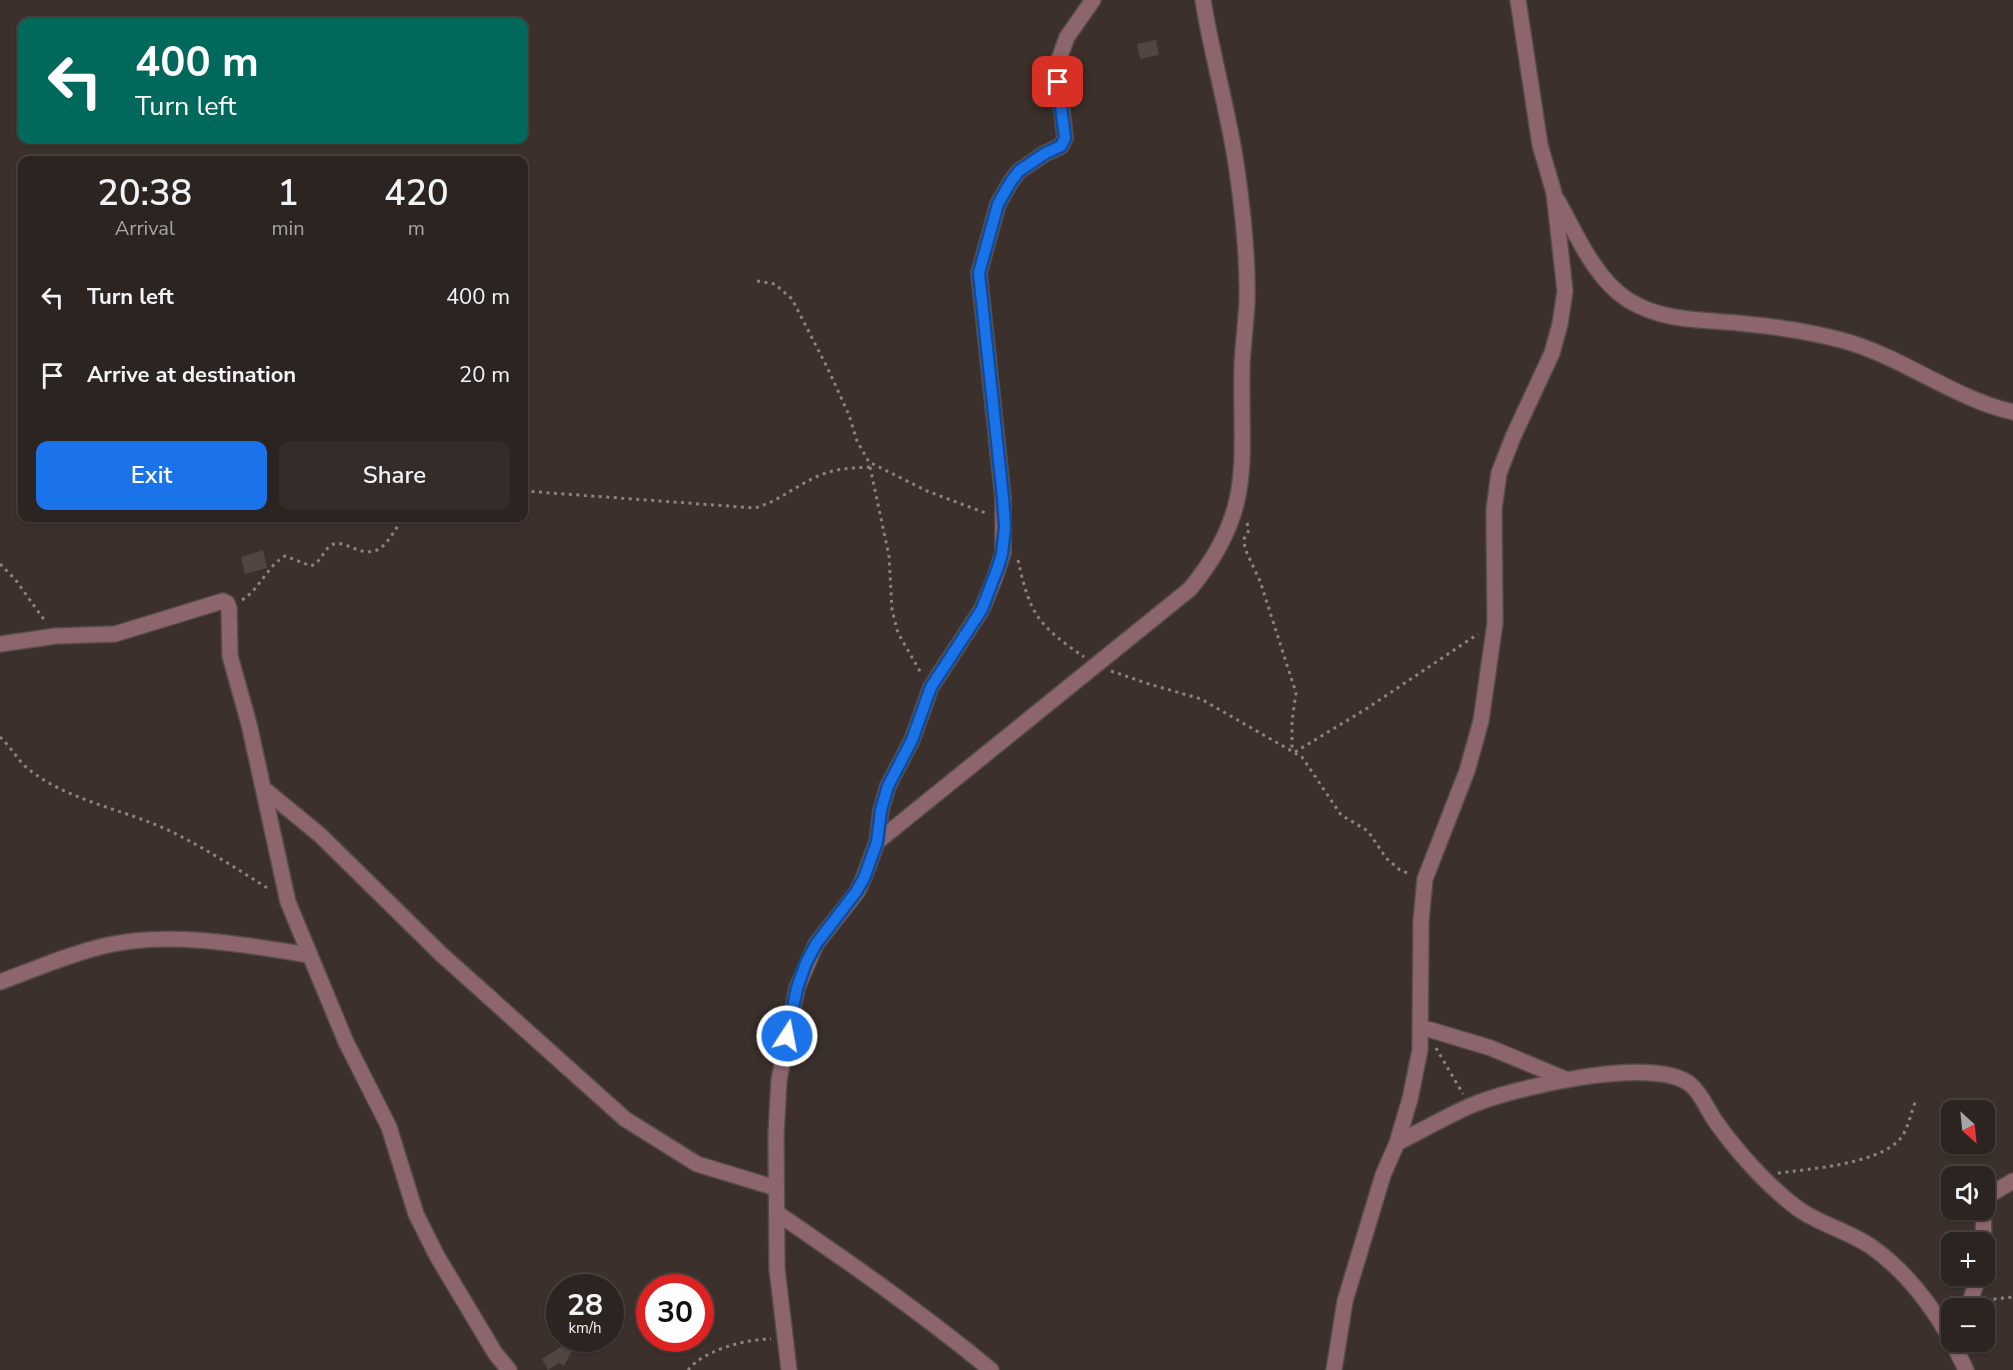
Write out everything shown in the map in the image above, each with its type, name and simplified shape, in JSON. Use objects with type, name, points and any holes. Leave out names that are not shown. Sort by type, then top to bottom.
[{"type":"street","points":[[789,1370],[777,1269],[776,1188],[779,1080],[797,988],[816,944],[856,892],[877,842],[881,810],[888,786],[912,740],[931,687],[982,609],[1002,554],[1005,527],[979,273],[998,204],[1010,183],[1019,171],[1044,154],[1061,146],[1065,138],[1057,65],[1067,37],[1093,0]]},
{"type":"street","points":[[877,842],[1190,589],[1206,570],[1231,524],[1238,501],[1243,467],[1242,365],[1247,268],[1237,170],[1203,0]]},
{"type":"street","points":[[1334,1370],[1345,1301],[1383,1175],[1397,1143],[1410,1099],[1425,1028],[1421,921],[1425,879],[1467,771],[1481,721],[1495,623],[1494,509],[1498,473],[1552,352],[1560,324],[1565,291],[1554,193],[1540,145],[1518,0]]},
{"type":"street","points":[[1554,193],[1601,275],[1625,298],[1645,310],[1671,318],[1747,324],[1801,331],[1843,340],[1884,355],[1983,403],[2013,412]]},
{"type":"street","points":[[0,644],[56,636],[115,634],[223,602],[229,608],[230,656],[249,724],[288,902],[346,1042],[388,1126],[416,1214],[436,1256],[495,1353],[509,1370]]},
{"type":"street","points":[[264,789],[320,836],[441,954],[625,1119],[697,1164],[776,1188]]},
{"type":"street","points":[[0,982],[109,945],[137,942],[201,939],[309,955]]},
{"type":"street","points":[[1425,1028],[1491,1048],[1565,1079]]},
{"type":"street","points":[[1397,1143],[1471,1105],[1565,1079],[1607,1074],[1662,1073],[1679,1077],[1692,1085],[1734,1147],[1794,1206],[1812,1219],[1846,1232],[1874,1248],[1916,1287],[1941,1320]]},
{"type":"street","points":[[1995,1192],[2013,1181]]},
{"type":"street","points":[[777,1213],[891,1291],[991,1370]]},
{"type":"street","points":[[1958,1352],[1966,1370]]},
{"type":"path","points":[[757,281],[775,284],[792,299],[828,369],[861,449],[869,462],[889,556],[892,610],[898,633],[916,667],[931,687]]},
{"type":"path","points":[[869,462],[927,491],[987,513],[1005,527]]},
{"type":"path","points":[[528,491],[755,508],[769,504],[823,474],[841,468],[870,467]]},
{"type":"path","points":[[1238,501],[1249,530],[1244,539],[1245,549],[1260,581],[1295,687],[1294,751]]},
{"type":"path","points":[[229,608],[255,590],[279,559],[285,556],[311,566],[318,564],[330,546],[334,544],[341,544],[361,552],[377,551],[400,522]]},
{"type":"path","points":[[1016,553],[1029,603],[1038,618],[1056,637],[1099,664],[1149,684],[1201,699],[1294,751],[1306,762],[1341,815],[1368,831],[1386,858],[1400,870],[1425,879]]},
{"type":"path","points":[[0,564],[15,579],[56,636]]},
{"type":"path","points":[[1294,751],[1366,709],[1495,623]]},
{"type":"path","points":[[0,737],[26,767],[46,781],[168,830],[208,851],[288,902]]},
{"type":"path","points":[[1425,1028],[1471,1105]]},
{"type":"path","points":[[1761,1174],[1843,1162],[1871,1156],[1887,1149],[1904,1134],[1916,1100]]},
{"type":"path","points":[[1995,1301],[2013,1297]]},
{"type":"path","points":[[688,1370],[709,1353],[757,1339],[785,1339]]},
{"type":"building","points":[[1156,40],[1159,55],[1140,59],[1137,44]]},
{"type":"building","points":[[263,550],[267,568],[245,574],[241,557]]},
{"type":"building","points":[[553,1352],[572,1352],[564,1366],[559,1363],[548,1370],[542,1359]]},
{"type":"route","points":[[787,1036],[797,988],[806,963],[816,944],[864,878],[877,842],[881,810],[888,786],[912,740],[938,673],[982,609],[1002,554],[1005,527],[1003,498],[979,273],[998,204],[1010,183],[1019,171],[1044,154],[1061,146],[1065,138],[1058,82]]}]
